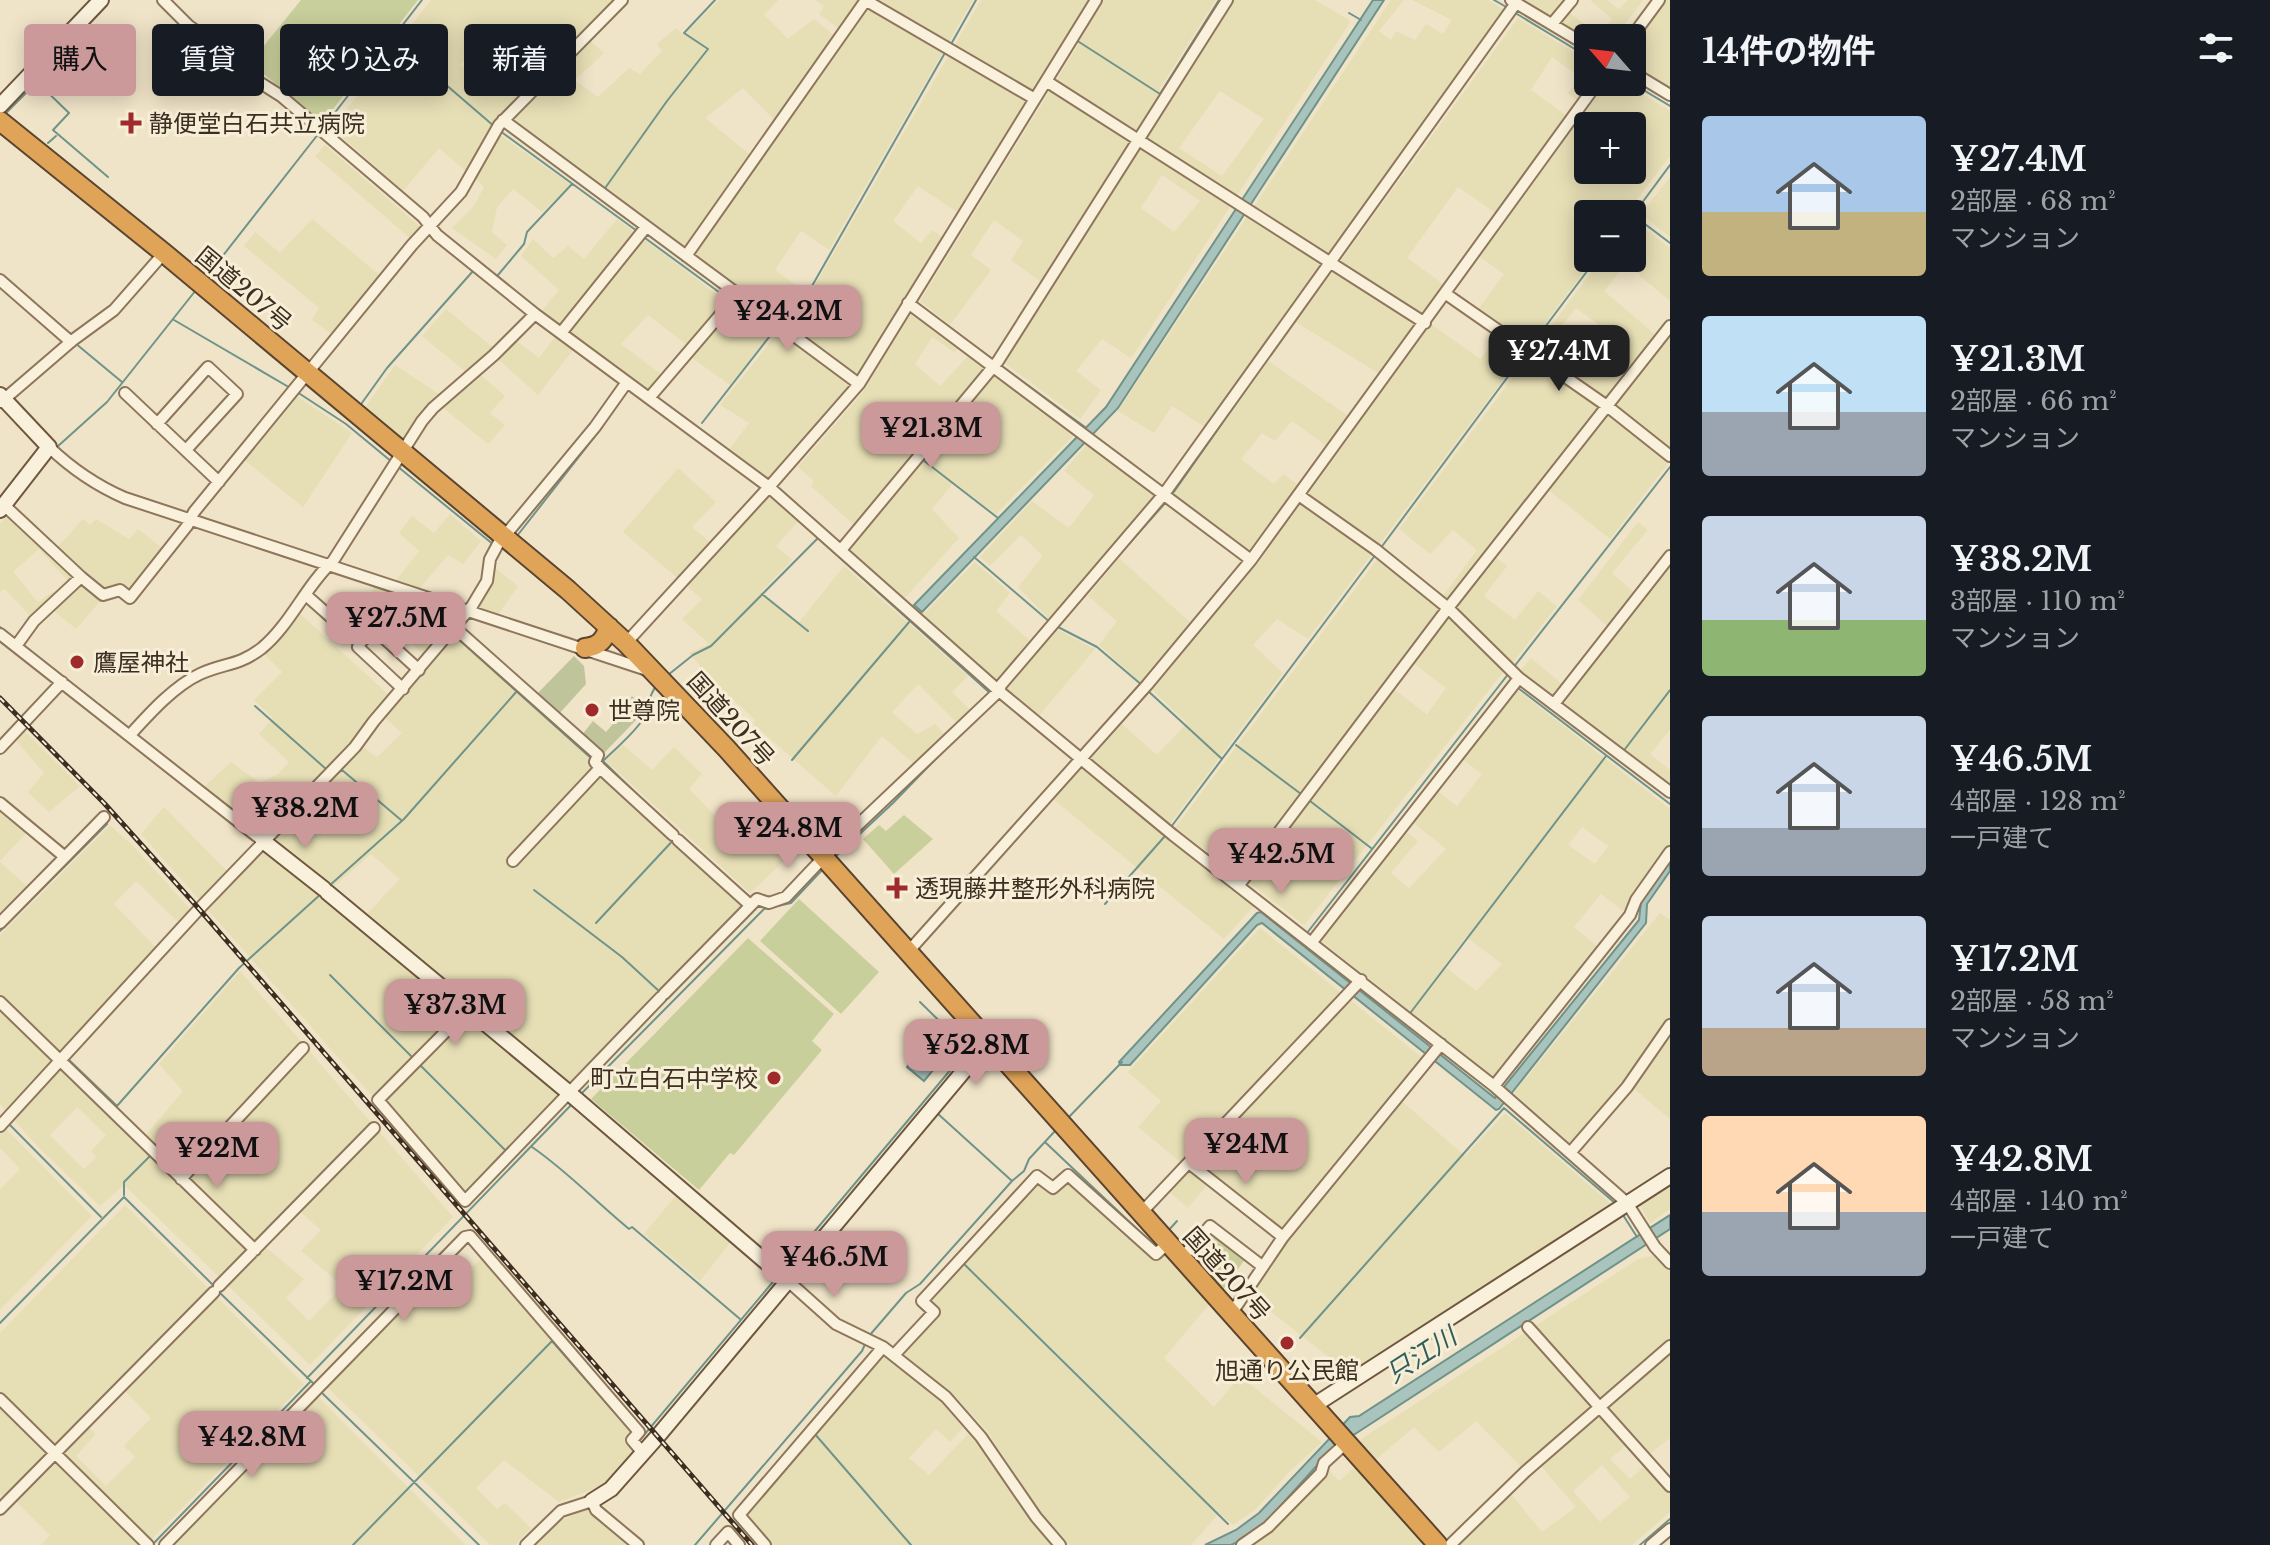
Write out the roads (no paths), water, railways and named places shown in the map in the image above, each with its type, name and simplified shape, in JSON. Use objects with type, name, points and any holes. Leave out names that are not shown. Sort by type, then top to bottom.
[{"type":"highway","name":"国道207号","points":[[1,117],[353,411],[397,460],[626,643],[908,952],[1438,1545]]},
{"type":"highway","points":[[585,648],[597,646],[609,627]]},
{"type":"street","points":[[1,117],[101,0]]},
{"type":"street","points":[[163,0],[189,26],[223,49],[251,77],[281,96],[423,217],[437,235],[535,314],[769,487],[914,616],[995,694],[1081,758],[1358,982],[1408,1017],[1436,1051],[1501,1092],[1570,1153],[1642,1228],[1670,1263]]},
{"type":"street","points":[[52,450],[4,508],[103,595],[120,590],[130,598],[219,482],[412,245],[461,192],[499,125],[622,0]]},
{"type":"street","points":[[686,256],[865,0],[1035,99]]},
{"type":"street","points":[[626,643],[859,384],[911,305],[1035,99],[1049,83],[1096,0]]},
{"type":"street","points":[[841,550],[996,364],[1227,0]]},
{"type":"street","points":[[1552,24],[1572,0]]},
{"type":"street","points":[[1641,24],[1659,0]]},
{"type":"street","points":[[454,627],[598,755],[595,762],[600,768],[753,902],[769,903],[786,897],[826,862],[995,694],[1052,624],[1167,497],[1333,265],[1512,6],[1574,37]]},
{"type":"street","points":[[1646,80],[1670,95]]},
{"type":"street","points":[[1049,83],[1425,323]]},
{"type":"street","points":[[908,952],[1145,688],[1251,560],[1588,96]]},
{"type":"street","points":[[499,125],[601,193],[642,232],[686,256],[734,299],[859,384]]},
{"type":"street","points":[[561,333],[642,232]]},
{"type":"street","points":[[164,253],[114,310],[1,399],[80,474],[102,488],[191,520],[585,648],[660,678]]},
{"type":"street","points":[[0,280],[70,342]]},
{"type":"street","points":[[1446,294],[1607,406],[1670,456]]},
{"type":"street","points":[[649,398],[734,299]]},
{"type":"street","points":[[911,305],[996,364],[1251,560]]},
{"type":"street","points":[[132,733],[195,676],[210,669],[240,663],[264,646],[307,596],[433,408],[535,314]]},
{"type":"street","points":[[1239,885],[1448,608],[1670,326]]},
{"type":"street","points":[[157,424],[208,367],[237,394],[186,450]]},
{"type":"street","points":[[3,1122],[266,838],[355,747],[454,627],[487,581],[504,543],[627,382]]},
{"type":"street","points":[[125,393],[219,482]]},
{"type":"street","points":[[1300,496],[1448,608],[1514,678],[1554,704],[1670,792]]},
{"type":"street","points":[[1554,704],[1670,556]]},
{"type":"street","points":[[18,643],[34,621],[81,577]]},
{"type":"street","points":[[307,596],[360,643]]},
{"type":"street","points":[[403,689],[358,647],[360,643],[374,629],[419,670]]},
{"type":"street","points":[[0,634],[18,643],[62,682],[266,838],[836,1324],[883,1347],[946,1397],[981,1437],[1036,1517],[1060,1545]]},
{"type":"street","points":[[1307,938],[1514,678]]},
{"type":"street","points":[[0,748],[62,682]]},
{"type":"street","points":[[513,861],[600,768]]},
{"type":"street","points":[[0,803],[65,857]]},
{"type":"street","points":[[0,923],[104,817]]},
{"type":"street","points":[[1501,1092],[1630,915],[1636,900],[1670,852]]},
{"type":"street","points":[[467,1010],[378,1100],[465,1201],[509,1154],[573,1097],[662,995],[753,902]]},
{"type":"street","points":[[1141,1213],[1358,982]]},
{"type":"street","points":[[0,1002],[154,1152],[184,1176],[255,1250]]},
{"type":"street","points":[[1570,1153],[1627,1087],[1670,1025]]},
{"type":"street","points":[[526,1545],[561,1511],[592,1501],[611,1489],[783,1276],[988,1042]]},
{"type":"street","points":[[184,1176],[303,1048]]},
{"type":"street","points":[[1231,1314],[1283,1237],[1436,1051]]},
{"type":"street","points":[[0,1509],[374,1128]]},
{"type":"street","points":[[1189,1163],[1283,1237]]},
{"type":"street","points":[[894,1355],[934,1312],[922,1301],[1037,1176],[1053,1188],[1068,1175],[1156,1254],[1164,1240]]},
{"type":"street","points":[[1313,1406],[1670,1176]]},
{"type":"street","points":[[1181,1259],[1210,1226],[1262,1266]]},
{"type":"street","points":[[165,1545],[316,1387],[465,1237],[470,1236],[639,1432],[632,1440],[643,1453]]},
{"type":"street","points":[[1528,1327],[1670,1486]]},
{"type":"street","points":[[1450,1545],[1525,1472],[1670,1346]]},
{"type":"street","points":[[765,1545],[739,1515],[883,1347]]},
{"type":"street","points":[[0,1399],[147,1545]]},
{"type":"street","points":[[1242,1545],[1268,1527],[1321,1473],[1324,1463],[1346,1443]]},
{"type":"street","points":[[592,1501],[596,1510],[638,1545]]},
{"type":"street","points":[[1651,1545],[1670,1529]]},
{"type":"street","points":[[716,1545],[728,1532],[739,1545]]},
{"type":"water","points":[[1373,0],[1384,0],[1118,408],[922,612],[914,605],[1106,407]]},
{"type":"water","points":[[1670,861],[1670,871],[1647,904],[1646,923],[1499,1109],[1496,1110],[1262,923],[1130,1065],[1120,1065],[1119,1062],[1261,912],[1495,1098],[1639,920],[1641,901]]},
{"type":"water","points":[[927,1043],[944,1057],[924,1081],[907,1067]]},
{"type":"water","points":[[1670,1215],[1670,1229],[1352,1436],[1320,1462],[1266,1522],[1240,1541],[1231,1545],[1205,1545],[1236,1530],[1259,1513],[1350,1417],[1359,1416]]},
{"type":"waterway","points":[[323,128],[422,0]]},
{"type":"waterway","points":[[603,191],[708,49],[684,33],[715,0]]},
{"type":"waterway","points":[[950,46],[976,0]]},
{"type":"waterway","points":[[1075,42],[1160,94],[1219,0]]},
{"type":"waterway","points":[[1494,0],[1508,8]]},
{"type":"waterway","points":[[1349,13],[1361,20]]},
{"type":"waterway","points":[[1449,105],[1516,13]]},
{"type":"waterway","points":[[1517,14],[1574,49]]},
{"type":"waterway","points":[[784,320],[812,286],[946,51]]},
{"type":"waterway","points":[[4,115],[37,82],[69,113],[53,130],[108,177]]},
{"type":"waterway","points":[[448,87],[495,127]]},
{"type":"waterway","points":[[1646,92],[1670,106]]},
{"type":"waterway","points":[[500,131],[637,231]]},
{"type":"waterway","points":[[207,276],[319,133]]},
{"type":"waterway","points":[[48,143],[56,136]]},
{"type":"waterway","points":[[1670,165],[1633,215],[1670,243]]},
{"type":"waterway","points":[[498,275],[524,244],[527,232],[572,184]]},
{"type":"waterway","points":[[645,238],[727,298]]},
{"type":"waterway","points":[[359,407],[387,368],[473,271]]},
{"type":"waterway","points":[[1530,347],[1586,272]]},
{"type":"waterway","points":[[57,447],[107,402],[196,290]]},
{"type":"waterway","points":[[702,423],[773,332],[735,304]]},
{"type":"waterway","points":[[922,308],[995,361]]},
{"type":"waterway","points":[[174,320],[292,389]]},
{"type":"waterway","points":[[1171,496],[1289,328]]},
{"type":"waterway","points":[[75,343],[122,382]]},
{"type":"waterway","points":[[1380,549],[1524,355]]},
{"type":"waterway","points":[[1000,365],[1085,427]]},
{"type":"waterway","points":[[297,392],[346,424],[392,462]]},
{"type":"waterway","points":[[517,536],[603,426]]},
{"type":"waterway","points":[[923,460],[998,518]]},
{"type":"waterway","points":[[397,466],[494,545]]},
{"type":"waterway","points":[[1513,668],[1670,467]]},
{"type":"waterway","points":[[1102,574],[1167,501]]},
{"type":"waterway","points":[[668,675],[693,655],[711,646],[818,538],[991,694]]},
{"type":"waterway","points":[[1171,827],[1376,554]]},
{"type":"waterway","points":[[974,557],[1051,623]]},
{"type":"waterway","points":[[762,594],[808,631]]},
{"type":"waterway","points":[[792,760],[910,621]]},
{"type":"waterway","points":[[1056,626],[1097,647],[1143,686]]},
{"type":"waterway","points":[[0,627],[15,639]]},
{"type":"waterway","points":[[456,637],[592,759]]},
{"type":"waterway","points":[[23,645],[131,730]]},
{"type":"waterway","points":[[1307,933],[1509,673]]},
{"type":"waterway","points":[[653,810],[603,761],[641,722],[657,685]]},
{"type":"waterway","points":[[1518,688],[1670,804]]},
{"type":"waterway","points":[[1147,690],[1222,759]]},
{"type":"waterway","points":[[1622,753],[1670,690]]},
{"type":"waterway","points":[[329,886],[404,819],[517,691]]},
{"type":"waterway","points":[[255,706],[326,769]]},
{"type":"waterway","points":[[136,734],[263,834]]},
{"type":"waterway","points":[[834,858],[955,739]]},
{"type":"waterway","points":[[1236,745],[1301,794]]},
{"type":"waterway","points":[[1408,1016],[1606,756]]},
{"type":"waterway","points":[[334,776],[342,770],[401,820]]},
{"type":"waterway","points":[[1310,801],[1371,848]]},
{"type":"waterway","points":[[0,931],[107,824]]},
{"type":"waterway","points":[[596,923],[678,835]]},
{"type":"waterway","points":[[1105,904],[1165,836]]},
{"type":"waterway","points":[[714,866],[751,898]]},
{"type":"waterway","points":[[580,1095],[764,909],[791,903],[824,868]]},
{"type":"waterway","points":[[534,890],[622,957],[660,992]]},
{"type":"waterway","points":[[68,1059],[117,1106],[239,968],[322,893]]},
{"type":"waterway","points":[[330,975],[414,1059]]},
{"type":"waterway","points":[[783,1269],[968,1049],[920,1002]]},
{"type":"waterway","points":[[188,1178],[309,1049]]},
{"type":"waterway","points":[[1068,1118],[1122,1062]]},
{"type":"waterway","points":[[418,1063],[507,1152]]},
{"type":"waterway","points":[[307,1378],[573,1103]]},
{"type":"waterway","points":[[1504,1108],[1615,1203]]},
{"type":"waterway","points":[[1300,1338],[1504,1108]]},
{"type":"waterway","points":[[869,1336],[1012,1181],[937,1113]]},
{"type":"waterway","points":[[7,1122],[101,1217]]},
{"type":"waterway","points":[[1012,1181],[1024,1171],[1029,1159],[1055,1131]]},
{"type":"waterway","points":[[1197,1161],[1221,1135]]},
{"type":"waterway","points":[[1046,1143],[1155,1246],[1157,1243]]},
{"type":"waterway","points":[[532,1147],[740,1319]]},
{"type":"waterway","points":[[124,1195],[124,1182],[150,1156]]},
{"type":"waterway","points":[[165,1156],[181,1171]]},
{"type":"waterway","points":[[0,1323],[124,1197],[214,1286]]},
{"type":"waterway","points":[[1623,1215],[1637,1237]]},
{"type":"waterway","points":[[1167,1232],[1177,1221]]},
{"type":"waterway","points":[[962,1262],[1228,1524]]},
{"type":"waterway","points":[[639,1441],[777,1277]]},
{"type":"waterway","points":[[218,1291],[314,1384]]},
{"type":"waterway","points":[[353,1545],[552,1341],[631,1431]]},
{"type":"waterway","points":[[695,1545],[862,1351],[866,1342]]},
{"type":"waterway","points":[[153,1544],[310,1382]]},
{"type":"waterway","points":[[321,1392],[479,1545]]},
{"type":"waterway","points":[[814,1433],[911,1545]]},
{"type":"waterway","points":[[1640,1545],[1670,1519]]},
{"type":"railway","points":[[0,698],[104,803],[193,902],[752,1545]]},
{"type":"place","name":"静便堂白石共立病院","points":[[131,123]]},
{"type":"place","name":"鷹屋神社","points":[[77,662]]},
{"type":"place","name":"世尊院","points":[[592,710]]},
{"type":"place","name":"透現藤井整形外科病院","points":[[897,888]]},
{"type":"place","name":"町立白石中学校","points":[[774,1078]]},
{"type":"place","name":"旭通り公民館","points":[[1287,1343]]},
{"type":"water label","name":"只江川","points":[[1421,1355]]}]
